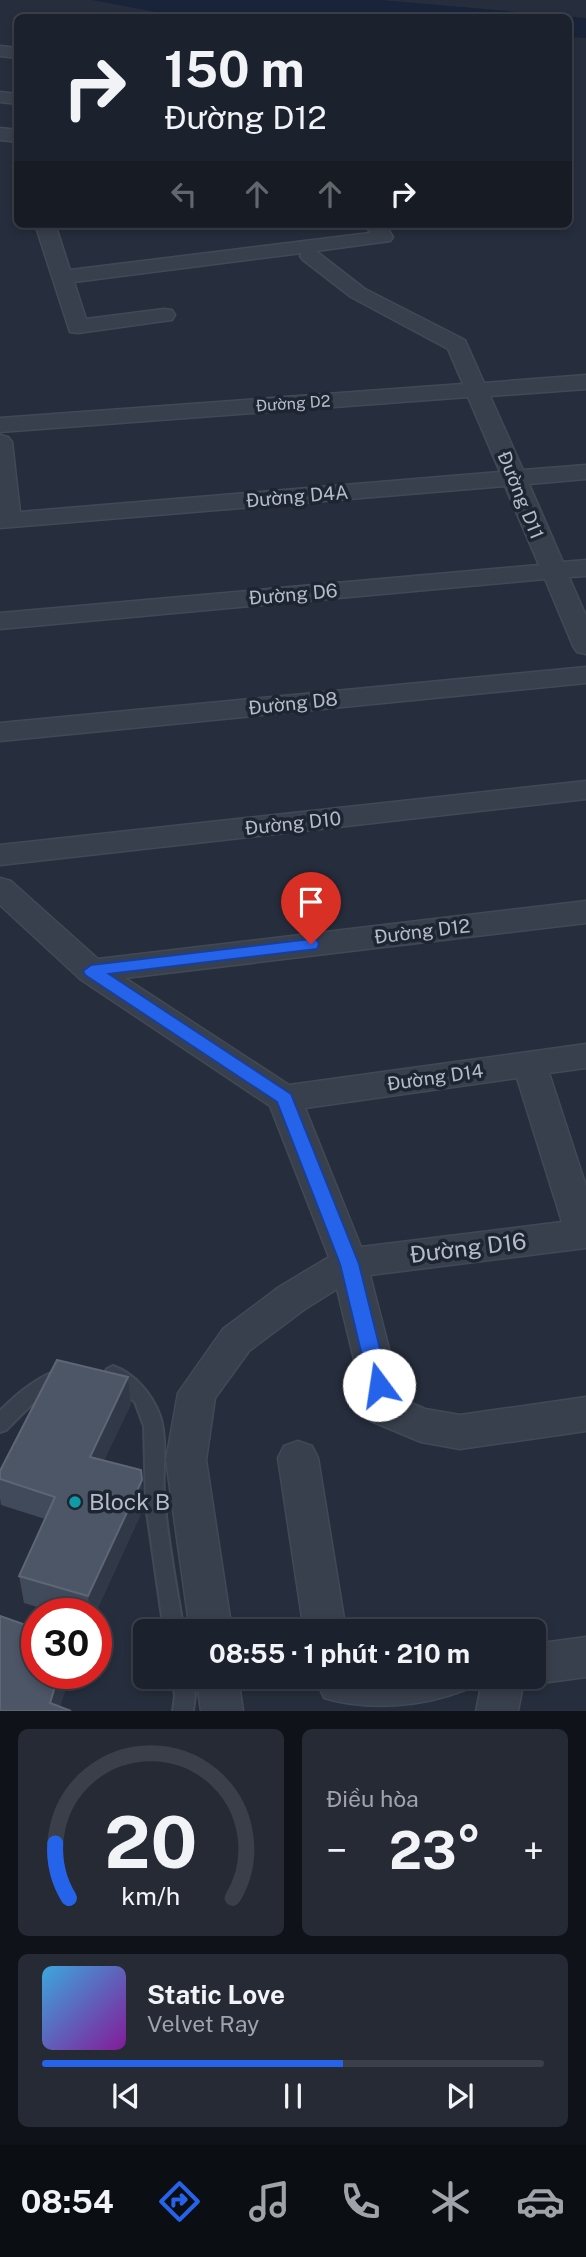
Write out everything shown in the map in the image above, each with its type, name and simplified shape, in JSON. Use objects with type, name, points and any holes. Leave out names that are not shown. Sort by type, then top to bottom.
[{"type":"street","points":[[45,228],[78,327],[164,315]]},
{"type":"street","points":[[62,277],[383,237],[377,228]]},
{"type":"street","name":"Đường D11","points":[[310,256],[358,293],[457,345],[586,646]]},
{"type":"street","name":"Đường D2","points":[[0,425],[586,382]]},
{"type":"street","points":[[0,442],[4,521]]},
{"type":"street","name":"Đường D4A","points":[[4,521],[586,472]]},
{"type":"street","name":"Đường D6","points":[[0,621],[586,569]]},
{"type":"street","name":"Đường D8","points":[[0,732],[586,675]]},
{"type":"street","name":"Đường D10","points":[[0,855],[586,790]]},
{"type":"street","points":[[0,888],[91,971],[284,1098],[349,1264],[385,1409],[421,1425],[460,1432],[586,1414]]},
{"type":"street","name":"Đường D12","points":[[91,971],[586,912]]},
{"type":"street","name":"Đường D14","points":[[284,1098],[586,1056]]},
{"type":"street","points":[[529,1064],[585,1234]]},
{"type":"street","name":"Đường D16","points":[[349,1264],[585,1234]]},
{"type":"street","points":[[209,1619],[186,1460],[197,1392],[236,1340],[292,1297],[349,1264]]},
{"type":"street","points":[[298,1458],[324,1619]]},
{"type":"street","points":[[546,1662],[586,1657]]},
{"type":"street","points":[[219,1689],[222,1711]]},
{"type":"street","points":[[497,1711],[501,1689]]},
{"type":"lane","points":[[0,1424],[13,1409],[45,1383],[86,1370],[109,1372],[130,1385],[146,1404],[154,1426],[154,1485],[160,1548],[172,1619]]},
{"type":"lane","points":[[183,1711],[184,1689]]},
{"type":"water","points":[[92,0],[381,0],[540,14],[166,14]]},
{"type":"water","points":[[572,17],[586,18],[586,38],[572,37]]},
{"type":"building","name":"Block B","points":[[57,1360],[128,1377],[90,1457],[141,1470],[142,1480],[88,1596],[19,1576],[55,1497],[0,1479],[0,1471]]},
{"type":"building","points":[[0,1616],[21,1623],[21,1689],[54,1689],[50,1703],[71,1711],[0,1711]]},
{"type":"place","name":"Block B","points":[[75,1502]]},
{"type":"route","points":[[311,944],[91,971],[284,1098],[349,1264],[379,1385]]}]
